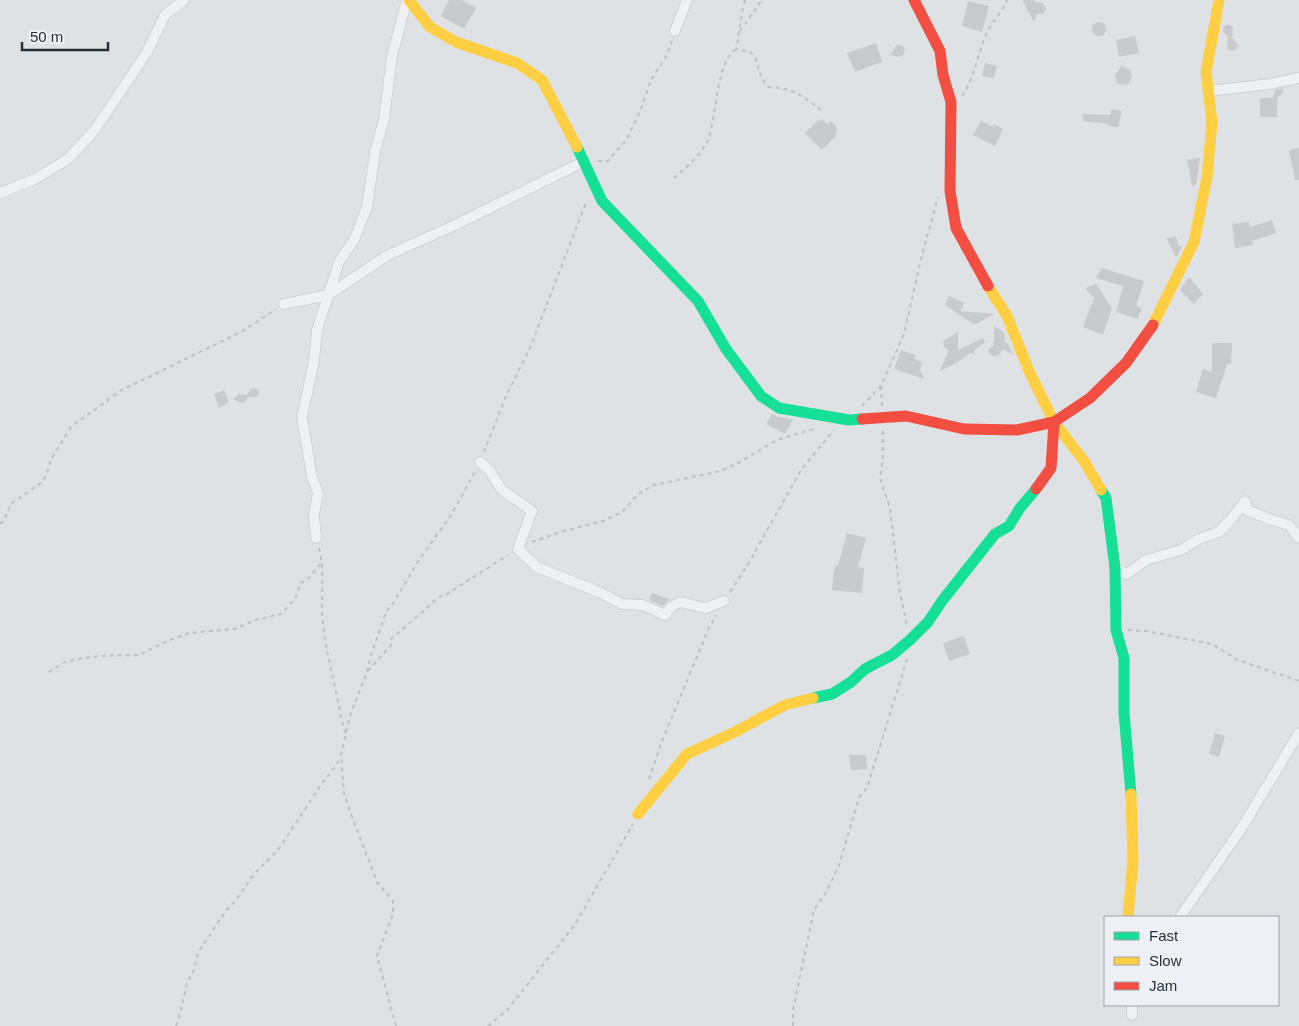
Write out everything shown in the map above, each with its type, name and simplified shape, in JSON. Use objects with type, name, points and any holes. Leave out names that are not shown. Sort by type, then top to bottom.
[{"type":"street","points":[[0,193],[35,179],[68,158],[94,131],[147,52],[165,15],[184,0]]},
{"type":"street","points":[[408,0],[430,27],[456,42],[517,63],[542,80],[585,161],[602,201],[698,301],[726,349],[761,396],[779,408],[848,420],[906,416],[964,430],[1017,430],[1054,422],[1090,398],[1126,363],[1153,325],[1176,282],[1194,242],[1207,177],[1212,122],[1206,72],[1218,0]]},
{"type":"street","points":[[316,538],[314,515],[318,493],[312,477],[302,417],[314,361],[317,330],[328,294],[339,262],[354,240],[367,206],[375,152],[384,119],[392,56],[408,0]]},
{"type":"street","points":[[675,31],[687,0]]},
{"type":"street","points":[[914,0],[940,51],[943,75],[951,102],[950,191],[956,228],[976,266],[1007,316],[1029,371],[1054,422],[1084,461],[1106,498],[1115,568],[1116,630],[1124,658],[1124,713],[1133,812],[1133,860],[1128,916]]},
{"type":"street","points":[[1208,90],[1270,84],[1299,78]]},
{"type":"street","points":[[284,304],[328,294],[388,255],[453,226],[585,161]]},
{"type":"street","points":[[638,814],[687,754],[736,732],[785,705],[832,694],[865,669],[892,655],[910,640],[928,622],[942,601],[995,534],[1009,526],[1020,508],[1033,494],[1051,468],[1054,422]]},
{"type":"street","points":[[480,462],[490,471],[502,490],[532,511],[518,549],[537,567],[600,592],[622,604],[643,605],[655,612],[666,615],[671,607],[680,602],[705,608],[724,601]]},
{"type":"street","points":[[1115,568],[1126,574],[1146,560],[1181,550],[1199,539],[1219,532],[1245,501],[1247,510],[1289,525],[1299,538]]},
{"type":"street","points":[[1181,916],[1241,829],[1299,733]]},
{"type":"path","points":[[674,178],[706,144],[723,72],[729,54],[736,49],[740,31],[741,11],[745,0]]},
{"type":"path","points":[[740,31],[762,0]]},
{"type":"path","points":[[962,96],[967,88],[990,27],[1004,8],[1006,0]]},
{"type":"path","points":[[585,161],[608,162],[627,139],[641,109],[651,80],[667,55],[675,31]]},
{"type":"path","points":[[736,49],[750,52],[755,56],[761,77],[768,87],[782,87],[795,91],[821,110]]},
{"type":"path","points":[[861,406],[881,386],[904,334],[920,263],[936,201],[940,193]]},
{"type":"path","points":[[176,1026],[187,983],[194,970],[198,953],[202,946],[224,912],[235,901],[260,867],[278,850],[336,766],[341,755],[350,716],[368,672],[371,655],[386,612],[416,564],[451,515],[480,462],[506,396],[530,348],[588,198]]},
{"type":"path","points":[[0,524],[12,504],[41,483],[47,474],[51,460],[71,427],[120,391],[241,332],[284,304]]},
{"type":"path","points":[[792,1026],[793,1010],[814,910],[827,891],[839,865],[859,798],[867,788],[875,758],[907,663],[910,640],[900,594],[890,508],[880,478],[883,458],[881,386]]},
{"type":"path","points":[[648,780],[708,630],[724,601],[748,566],[801,470],[832,431],[848,420]]},
{"type":"path","points":[[368,672],[391,646],[391,639],[437,598],[447,594],[538,538],[604,521],[622,512],[638,494],[654,485],[721,471],[742,461],[776,440],[822,427]]},
{"type":"path","points":[[316,538],[321,563],[325,649],[346,734]]},
{"type":"path","points":[[49,672],[65,662],[79,658],[139,655],[189,633],[234,629],[256,620],[281,614],[295,599],[301,584],[309,578],[321,563]]},
{"type":"path","points":[[1116,630],[1147,631],[1212,644],[1238,660],[1299,681]]},
{"type":"path","points":[[341,755],[344,793],[349,809],[377,882],[393,901],[394,914],[377,956],[396,1026]]},
{"type":"path","points":[[488,1026],[507,1010],[574,926],[638,814]]},
{"type":"building","points":[[449,0],[462,0],[476,8],[464,29],[441,16]]},
{"type":"building","points":[[1022,0],[1034,0],[1034,2],[1042,3],[1046,10],[1042,14],[1037,14],[1034,22]]},
{"type":"building","points":[[968,1],[989,6],[982,32],[962,26]]},
{"type":"building","points":[[1096,22],[1102,22],[1106,29],[1102,36],[1096,36],[1092,32],[1092,26]]},
{"type":"building","points":[[1226,25],[1230,25],[1233,28],[1232,37],[1238,45],[1232,51],[1227,48],[1228,36],[1223,32],[1223,28]]},
{"type":"building","points":[[1135,36],[1139,53],[1119,57],[1116,40]]},
{"type":"building","points":[[876,43],[882,62],[855,72],[847,53]]},
{"type":"building","points":[[899,44],[905,48],[904,54],[900,57],[890,55],[895,47]]},
{"type":"building","points":[[985,63],[997,66],[994,78],[982,76]]},
{"type":"building","points":[[1122,65],[1130,70],[1132,78],[1128,84],[1124,85],[1117,83],[1115,75]]},
{"type":"building","points":[[1283,88],[1283,93],[1277,98],[1277,117],[1260,117],[1260,98],[1273,98],[1275,90]]},
{"type":"building","points":[[1111,109],[1122,111],[1118,127],[1083,121],[1083,114],[1110,115]]},
{"type":"building","points":[[822,119],[827,124],[831,121],[837,128],[835,137],[822,150],[805,133],[818,120]]},
{"type":"building","points":[[981,121],[993,127],[994,124],[1003,129],[995,146],[973,135]]},
{"type":"building","points":[[1299,148],[1299,180],[1295,180],[1289,150]]},
{"type":"building","points":[[1200,158],[1196,185],[1192,186],[1187,160]]},
{"type":"building","points":[[1272,220],[1276,233],[1252,241],[1253,245],[1235,248],[1232,224],[1249,222],[1250,227]]},
{"type":"building","points":[[1176,236],[1178,245],[1182,247],[1176,258],[1166,237]]},
{"type":"building","points":[[1102,268],[1144,281],[1136,306],[1142,308],[1138,319],[1116,312],[1123,286],[1096,278]]},
{"type":"building","points":[[1189,277],[1203,294],[1194,304],[1180,290]]},
{"type":"building","points":[[1096,284],[1112,308],[1103,335],[1083,327],[1094,298],[1085,288]]},
{"type":"building","points":[[949,296],[964,303],[960,311],[994,314],[973,324],[945,305]]},
{"type":"building","points":[[994,326],[1004,332],[1005,343],[1008,343],[1013,355],[1003,349],[999,355],[993,356],[990,354],[988,350],[994,345],[992,342],[994,342]]},
{"type":"building","points":[[958,330],[958,350],[983,338],[985,342],[973,354],[970,353],[958,362],[940,371],[949,350],[944,347],[943,341],[957,333]]},
{"type":"building","points":[[1212,343],[1232,343],[1231,364],[1227,364],[1216,398],[1196,392],[1203,369],[1212,372]]},
{"type":"building","points":[[901,350],[916,355],[914,359],[922,362],[920,370],[924,379],[894,369]]},
{"type":"building","points":[[254,388],[259,393],[256,397],[248,397],[245,402],[241,403],[233,399],[239,394],[247,395],[250,389]]},
{"type":"building","points":[[224,390],[229,402],[219,408],[214,394]]},
{"type":"building","points":[[772,414],[778,417],[793,419],[785,434],[766,424]]},
{"type":"building","points":[[847,533],[866,538],[858,567],[864,568],[862,593],[832,590],[835,565],[838,566]]},
{"type":"building","points":[[652,593],[669,600],[663,606],[649,600]]},
{"type":"building","points":[[964,636],[970,654],[949,661],[943,643]]},
{"type":"building","points":[[1215,733],[1225,736],[1219,757],[1209,754]]},
{"type":"building","points":[[849,755],[866,755],[867,769],[851,770]]},
{"type":"traffic: fast","points":[[577,147],[602,201],[698,301],[726,349],[761,396],[779,408],[849,420],[862,419]]},
{"type":"traffic: fast","points":[[813,698],[832,694],[851,682],[865,669],[892,655],[910,640],[928,622],[942,601],[995,534],[1009,526],[1020,508],[1036,489]]},
{"type":"traffic: fast","points":[[1101,490],[1106,498],[1115,568],[1116,630],[1124,658],[1124,713],[1131,794]]},
{"type":"traffic: slow","points":[[409,0],[430,27],[456,42],[517,63],[542,80],[577,147]]},
{"type":"traffic: slow","points":[[1153,325],[1194,242],[1207,177],[1212,122],[1206,72],[1219,0]]},
{"type":"traffic: slow","points":[[988,286],[1007,316],[1029,371],[1054,422],[1084,461],[1101,490]]},
{"type":"traffic: slow","points":[[638,814],[687,754],[735,732],[785,705],[813,698]]},
{"type":"traffic: slow","points":[[1128,916],[1133,860],[1131,794]]},
{"type":"traffic: jam","points":[[914,0],[940,51],[943,75],[951,102],[950,191],[956,228],[988,286]]},
{"type":"traffic: jam","points":[[1036,489],[1051,468],[1054,422],[1090,398],[1126,363],[1153,325]]},
{"type":"traffic: jam","points":[[862,419],[906,416],[964,429],[1017,430],[1054,422]]}]
